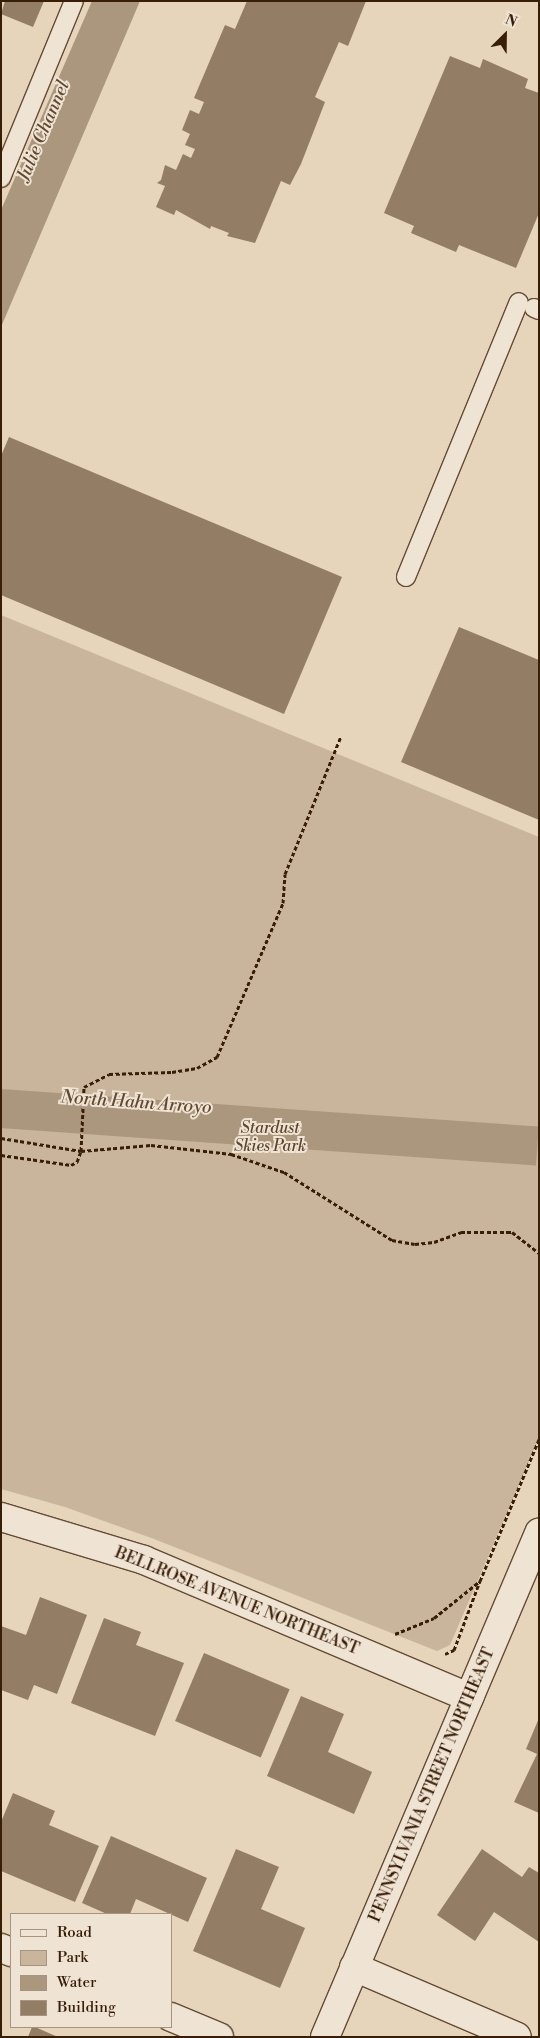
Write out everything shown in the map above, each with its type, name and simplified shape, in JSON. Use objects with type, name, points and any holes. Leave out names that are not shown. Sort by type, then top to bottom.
[{"type":"street","name":"BELLROSE AVENUE NORTHEAST","points":[[1,1517],[144,1560],[469,1698]]},
{"type":"street","name":"PENNSYLVANIA STREET NORTHEAST","points":[[325,2037],[539,1533]]},
{"type":"street","points":[[354,1967],[517,2037]]},
{"type":"street","points":[[172,2017],[219,2037]]},
{"type":"lane","points":[[1,178],[74,1]]},
{"type":"lane","points":[[406,577],[531,307]]},
{"type":"path","points":[[1,1155],[71,1165],[77,1162],[81,1151],[84,1086],[108,1074],[172,1072],[198,1068],[217,1057],[283,902],[285,874],[341,736]]},
{"type":"path","points":[[1,1138],[81,1151],[151,1145],[231,1154],[284,1172],[392,1240],[424,1243],[461,1232],[512,1232],[539,1253]]},
{"type":"path","points":[[390,1637],[434,1618],[480,1580],[539,1439]]},
{"type":"green space","name":"Stardust Skies Park","points":[[1,615],[539,837],[539,1438],[450,1645],[437,1651],[154,1539],[65,1507],[1,1489]]},
{"type":"water","name":"Julie Channel","points":[[92,1],[140,1],[1,327],[1,210]]},
{"type":"water","name":"North Hahn Arroyo","points":[[1,1089],[539,1127],[536,1166],[1,1128]]},
{"type":"building","points":[[5,1],[44,1],[33,27],[1,14]]},
{"type":"building","points":[[247,1],[366,1],[348,46],[339,42],[315,97],[325,102],[301,164],[290,185],[281,181],[255,243],[227,236],[229,233],[211,226],[210,229],[176,210],[174,215],[156,207],[165,186],[157,183],[161,180],[165,165],[176,170],[183,154],[191,158],[195,149],[185,145],[190,134],[182,130],[190,110],[199,114],[204,102],[194,98],[225,25],[235,29]]},
{"type":"building","points":[[450,56],[480,68],[483,59],[528,79],[525,88],[539,93],[539,213],[516,268],[459,245],[456,252],[411,233],[414,226],[384,213]]},
{"type":"building","points":[[9,437],[342,577],[284,714],[1,595],[1,456]]},
{"type":"building","points":[[459,627],[539,660],[539,820],[401,762]]},
{"type":"building","points":[[40,1597],[87,1615],[57,1694],[34,1685],[28,1700],[1,1690],[1,1626],[26,1635]]},
{"type":"building","points":[[104,1618],[141,1632],[136,1645],[184,1663],[155,1736],[71,1703]]},
{"type":"building","points":[[204,1653],[290,1689],[261,1757],[175,1721]]},
{"type":"building","points":[[301,1696],[344,1714],[328,1752],[372,1772],[354,1814],[267,1776]]},
{"type":"building","points":[[539,1718],[539,1813],[514,1802],[537,1754],[526,1749]]},
{"type":"building","points":[[13,1793],[55,1811],[49,1825],[99,1846],[75,1902],[1,1871],[1,1822]]},
{"type":"building","points":[[111,1836],[207,1878],[188,1922],[172,1915],[172,1913],[168,1913],[136,1899],[130,1913],[105,1913],[82,1903]]},
{"type":"building","points":[[236,1849],[279,1867],[261,1909],[305,1928],[280,1988],[193,1951]]},
{"type":"building","points":[[482,1849],[522,1877],[529,1867],[539,1873],[539,1942],[494,1912],[475,1941],[437,1915]]},
{"type":"building","points":[[32,2028],[37,2028],[58,2037],[28,2037]]}]
